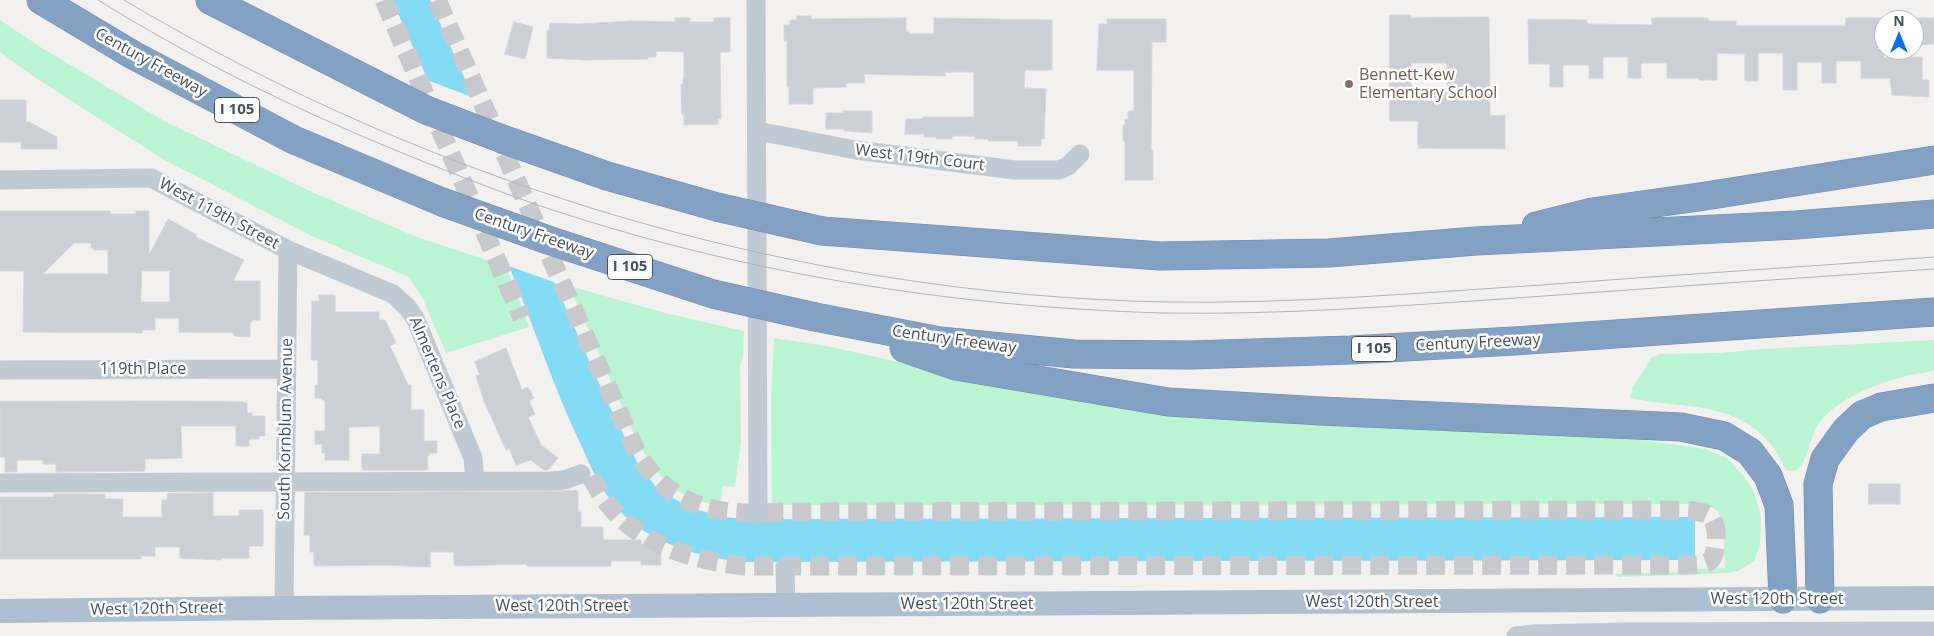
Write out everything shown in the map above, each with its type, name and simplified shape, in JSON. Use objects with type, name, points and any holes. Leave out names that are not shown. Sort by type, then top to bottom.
[{"type":"highway","name":"Century Freeway","points":[[41,0],[133,55],[294,140],[442,202],[548,240],[713,294],[815,317],[940,341],[1074,354],[1190,356],[1514,341],[1934,312]]},
{"type":"highway","points":[[210,0],[426,110],[505,140],[607,176],[717,207],[822,231],[1160,256],[1329,253],[1476,241],[1796,225],[1934,214]]},
{"type":"highway","points":[[1476,241],[1592,212],[1709,196],[1934,160]]},
{"type":"highway","points":[[815,317],[956,366],[1168,402],[1321,411],[1681,427],[1724,436],[1750,452],[1768,476],[1774,490],[1779,505],[1782,599]]},
{"type":"highway","points":[[1820,599],[1818,484],[1825,458],[1846,430],[1862,415],[1881,407],[1934,398]]},
{"type":"main road","name":"West 120th Street","points":[[0,611],[1934,598]]},
{"type":"street","points":[[756,0],[758,514]]},
{"type":"street","name":"West 119th Court","points":[[756,131],[856,150],[1015,170],[1059,170],[1068,166],[1080,154]]},
{"type":"street","name":"West 119th Street","points":[[0,180],[151,178],[288,250]]},
{"type":"street","name":"South Kornblum Avenue","points":[[284,608],[288,250]]},
{"type":"street","name":"Almertens Place","points":[[288,250],[383,289],[393,294],[408,308],[415,318],[473,458],[475,481]]},
{"type":"street","name":"119th Place","points":[[0,370],[286,369]]},
{"type":"street","points":[[0,483],[550,481],[564,480],[581,474]]},
{"type":"street","points":[[785,567],[786,605]]},
{"type":"street","points":[[1516,636],[1622,632],[1934,631]]},
{"type":"green space","points":[[0,20],[42,48],[164,121],[312,192],[419,238],[506,266],[529,327],[446,353],[423,299],[409,277],[312,236],[161,158],[34,77],[0,52]]},
{"type":"green space","points":[[569,286],[665,313],[744,331],[743,356],[740,365],[741,441],[735,487],[722,486],[721,507],[693,499],[678,491],[665,481],[645,455],[630,426]]},
{"type":"green space","points":[[774,338],[832,347],[1004,386],[1140,409],[1244,421],[1504,430],[1636,439],[1705,449],[1727,458],[1745,478],[1754,492],[1761,517],[1760,544],[1754,561],[1738,571],[1618,577],[1615,574],[1689,572],[1695,571],[1695,569],[1725,568],[1723,521],[1717,511],[1707,504],[776,505],[772,503],[771,400]]},
{"type":"green space","points":[[1934,340],[1934,370],[1874,386],[1837,406],[1819,423],[1803,463],[1793,471],[1786,470],[1772,446],[1758,431],[1725,413],[1630,398],[1632,389],[1651,358],[1660,354],[1720,353]]},
{"type":"water","points":[[392,0],[430,0],[606,399],[638,464],[656,487],[686,506],[722,517],[748,519],[1695,517],[1695,560],[745,562],[692,552],[675,546],[643,530],[629,520],[610,500],[596,478],[561,401],[481,199]]},
{"type":"pier","points":[[424,79],[475,98],[559,284],[506,265]]},
{"type":"building","points":[[1390,15],[1411,15],[1411,18],[1489,17],[1490,116],[1505,115],[1505,149],[1418,148],[1418,121],[1390,121]],"holes":[[[1411,63],[1447,63],[1447,92],[1412,92]]]},
{"type":"building","points":[[797,16],[811,16],[811,19],[906,18],[906,32],[909,32],[909,34],[934,34],[934,18],[1052,20],[1052,70],[1025,70],[1024,88],[1046,89],[1044,139],[1041,139],[1041,146],[1018,146],[1018,141],[988,141],[988,139],[975,139],[975,136],[952,136],[952,139],[936,139],[936,137],[924,137],[924,134],[905,134],[906,119],[974,117],[974,72],[945,72],[945,76],[864,74],[865,83],[846,83],[846,87],[813,88],[813,104],[789,104],[787,41],[784,41],[784,25],[790,25],[790,20],[797,20]]},
{"type":"building","points":[[675,18],[690,18],[690,22],[714,22],[714,18],[730,18],[730,52],[720,52],[721,119],[718,119],[718,124],[684,125],[681,84],[683,84],[684,79],[684,52],[656,51],[656,57],[648,57],[648,59],[584,60],[547,58],[547,30],[549,31],[550,23],[675,22]]},
{"type":"building","points":[[1652,18],[1708,18],[1711,21],[1736,21],[1736,26],[1845,26],[1846,18],[1874,18],[1874,60],[1922,60],[1922,80],[1929,80],[1929,97],[1892,95],[1890,78],[1861,78],[1861,61],[1836,61],[1836,83],[1822,83],[1822,62],[1797,62],[1797,90],[1783,90],[1783,53],[1758,53],[1758,81],[1745,81],[1745,54],[1717,53],[1717,80],[1667,78],[1667,63],[1641,63],[1641,78],[1628,78],[1628,57],[1603,57],[1603,78],[1589,78],[1589,65],[1563,65],[1563,87],[1550,87],[1550,64],[1529,64],[1528,19],[1586,20],[1588,24],[1652,25]]},
{"type":"building","points":[[1924,18],[1934,18],[1934,44],[1924,44]]},
{"type":"building","points":[[1107,19],[1166,19],[1166,42],[1152,42],[1151,150],[1153,150],[1153,180],[1125,180],[1123,125],[1125,125],[1125,119],[1128,119],[1128,111],[1134,111],[1134,70],[1097,70],[1099,24],[1107,24]]},
{"type":"building","points":[[514,22],[533,27],[525,59],[505,54]]},
{"type":"building","points":[[0,100],[26,100],[26,122],[57,137],[57,149],[21,149],[21,142],[0,142]]},
{"type":"building","points":[[844,111],[872,111],[872,133],[844,131],[844,129],[826,129],[826,113],[844,113]]},
{"type":"building","points":[[0,211],[110,211],[110,214],[136,214],[136,211],[149,211],[149,255],[168,219],[197,235],[196,237],[244,260],[233,281],[260,281],[260,320],[252,320],[250,322],[250,337],[234,336],[234,333],[179,332],[179,318],[155,318],[155,330],[142,330],[142,333],[23,332],[24,271],[0,271]],"holes":[[[74,243],[91,243],[91,248],[94,248],[94,250],[108,250],[108,274],[43,274]],[[142,271],[170,271],[170,302],[141,302]]]},
{"type":"building","points":[[319,295],[335,295],[335,312],[379,312],[379,320],[385,320],[396,343],[390,346],[408,385],[411,385],[411,410],[424,410],[424,441],[437,441],[437,453],[429,453],[429,456],[427,456],[428,470],[362,470],[362,454],[380,454],[380,426],[349,427],[349,460],[325,460],[325,453],[322,453],[322,444],[315,444],[315,431],[325,431],[325,400],[315,398],[315,385],[318,385],[318,360],[311,360],[312,301],[319,301]]},
{"type":"building","points":[[506,348],[522,390],[528,387],[534,398],[529,401],[535,414],[528,417],[541,445],[558,458],[548,470],[544,470],[531,460],[516,465],[509,448],[506,450],[484,401],[476,376],[480,375],[475,362]]},
{"type":"building","points":[[162,401],[247,403],[247,413],[252,413],[252,416],[265,416],[265,436],[259,436],[259,439],[249,439],[249,446],[236,446],[236,426],[181,426],[182,458],[145,459],[145,471],[56,472],[56,464],[43,464],[43,460],[17,460],[17,472],[5,472],[5,457],[0,457],[0,402]]},
{"type":"building","points":[[1869,484],[1900,484],[1900,504],[1869,504]]},
{"type":"building","points":[[578,491],[578,512],[581,512],[581,527],[603,527],[603,540],[641,540],[641,544],[650,544],[650,549],[661,549],[661,565],[641,565],[641,561],[611,561],[611,566],[527,566],[527,564],[457,566],[454,565],[454,552],[430,552],[430,567],[386,565],[314,566],[314,552],[310,552],[310,535],[304,535],[305,493]]},
{"type":"building","points":[[213,493],[213,516],[239,516],[239,510],[263,510],[263,546],[249,546],[249,558],[221,558],[221,560],[180,558],[180,547],[155,547],[155,556],[141,556],[141,559],[0,559],[0,497],[54,497],[54,494],[105,494],[105,499],[123,499],[122,517],[162,517],[162,500],[167,500],[167,494]]},
{"type":"tunnel","points":[[384,0],[522,318]]},
{"type":"tunnel","points":[[437,0],[636,451],[649,470],[664,485],[680,497],[698,505],[737,513],[1682,510],[1701,512],[1710,516],[1715,525],[1716,545],[1715,552],[1710,561],[1696,565],[745,566],[726,564],[688,555],[653,541],[621,519],[605,500],[587,471],[581,474]]},
{"type":"tram line","points":[[98,0],[170,42],[281,100],[395,150],[529,202],[606,227],[684,248],[842,282],[922,294],[1083,309],[1164,313],[1252,313],[1428,304],[1934,269]]},
{"type":"tram line","points":[[124,0],[244,66],[368,125],[495,176],[626,218],[759,253],[894,278],[1030,295],[1167,302],[1214,302],[1307,300],[1934,257]]},
{"type":"place","name":"Bennett-Kew Elementary School","points":[[1349,84]]}]
